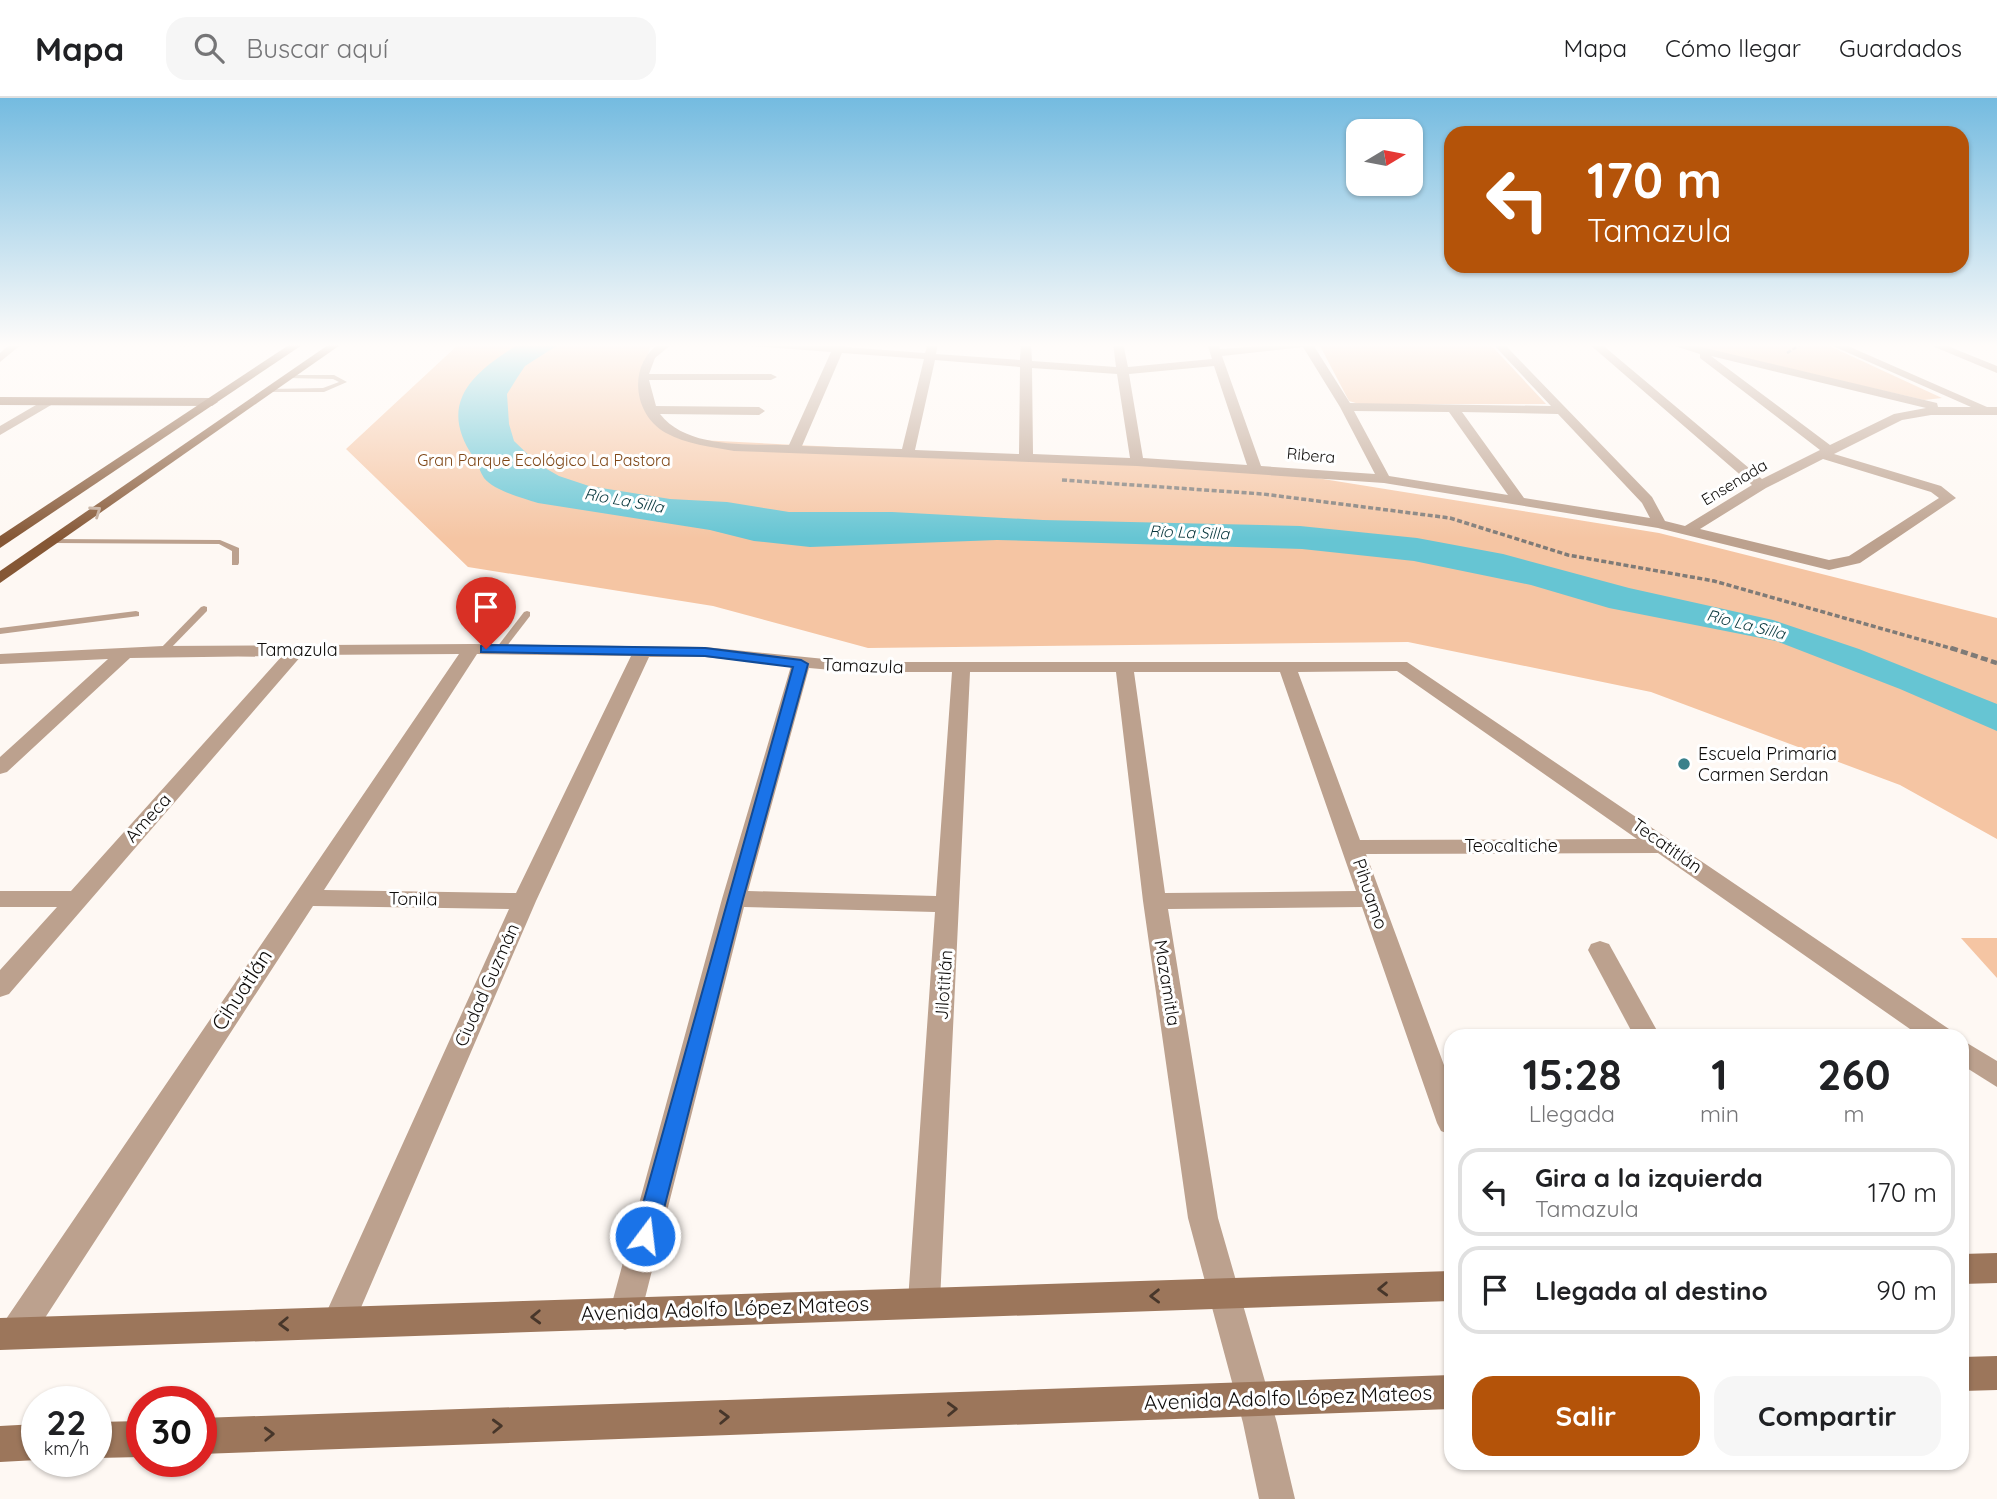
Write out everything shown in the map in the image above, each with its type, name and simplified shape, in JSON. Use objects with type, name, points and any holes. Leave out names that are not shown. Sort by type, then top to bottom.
[{"type":"main road","points":[[0,543],[202,408]]},
{"type":"main road","points":[[0,578],[244,408]]},
{"type":"main road","points":[[1969,1269],[1997,1268]]},
{"type":"main road","name":"Avenida Adolfo López Mateos","points":[[8,1333],[625,1314],[924,1301],[1223,1295],[1444,1286]]},
{"type":"main road","points":[[1969,1374],[1997,1373]]},
{"type":"main road","name":"Avenida Adolfo López Mateos","points":[[217,1435],[1444,1392]]},
{"type":"main road","points":[[0,1444],[21,1443]]},
{"type":"street","points":[[0,431],[39,408]]},
{"type":"street","points":[[794,449],[812,408]]},
{"type":"street","points":[[908,453],[918,408]]},
{"type":"street","points":[[1026,408],[1027,458]]},
{"type":"street","points":[[1129,408],[1137,462]]},
{"type":"street","points":[[1234,408],[1255,468]]},
{"type":"street","points":[[1347,408],[1384,479]]},
{"type":"street","points":[[1420,408],[1562,410],[1653,508],[1658,524]]},
{"type":"street","points":[[1669,408],[1760,485]]},
{"type":"street","points":[[1770,408],[1824,452]]},
{"type":"street","points":[[1945,408],[1952,410]]},
{"type":"street","points":[[1453,409],[1518,499]]},
{"type":"street","points":[[652,410],[759,411]]},
{"type":"street","name":"Ribera","points":[[652,410],[668,429],[699,440],[734,447],[1137,462],[1255,468],[1384,479],[1658,524],[1812,562],[1840,565],[1854,560],[1949,498],[1936,489],[1824,452]]},
{"type":"street","name":"Ensenada","points":[[1687,531],[1760,485],[1898,417],[1952,410],[1994,411]]},
{"type":"street","points":[[1971,411],[1997,426]]},
{"type":"street","points":[[0,531],[17,531]]},
{"type":"street","name":"Cihuatlán","points":[[8,1333],[472,649]]},
{"type":"street","name":"Tamazula","points":[[0,659],[163,651],[500,649],[705,652],[801,664],[961,668],[1125,669],[1391,664]]},
{"type":"street","name":"Ameca","points":[[0,987],[297,650]]},
{"type":"street","name":"Ciudad Guzmán","points":[[338,1322],[524,901],[643,650]]},
{"type":"street","points":[[0,768],[125,653]]},
{"type":"street","points":[[625,1314],[734,899],[801,664]]},
{"type":"street","name":"Tecatitlán","points":[[1391,664],[1412,670],[1930,1029]]},
{"type":"street","name":"Pihuamo","points":[[1287,666],[1354,846],[1444,1103]]},
{"type":"street","name":"Jilotitlán","points":[[924,1301],[961,668]]},
{"type":"street","name":"Mazamitla","points":[[1125,669],[1155,901],[1203,1218],[1277,1499]]},
{"type":"street","name":"Teocaltiche","points":[[1354,846],[1668,846]]},
{"type":"street","name":"Tonila","points":[[303,898],[524,901]]},
{"type":"street","points":[[0,899],[76,899]]},
{"type":"street","points":[[734,899],[949,904]]},
{"type":"street","points":[[1155,901],[1372,900]]},
{"type":"street","points":[[1600,950],[1643,1029]]},
{"type":"street","points":[[1969,1056],[1997,1076]]},
{"type":"lane","points":[[54,541],[220,542],[236,550],[235,563]]},
{"type":"lane","points":[[163,651],[204,610]]},
{"type":"lane","points":[[0,631],[136,614]]},
{"type":"lane","points":[[500,649],[527,614]]},
{"type":"path","points":[[1062,480],[1263,494],[1450,518],[1568,555],[1714,581],[1906,633],[1997,663]]},
{"type":"green space","name":"Gran Parque Ecológico La Pastora","points":[[390,408],[655,408],[661,424],[699,440],[1255,468],[1659,533],[1997,618],[1997,839],[1900,785],[1651,692],[1408,642],[868,648],[713,606],[468,567],[346,449]]},
{"type":"green space","points":[[1961,938],[1997,938],[1997,978]]},
{"type":"water","name":"Río La Silla","points":[[460,408],[508,408],[514,441],[538,464],[559,476],[589,486],[670,499],[727,502],[789,512],[892,512],[1043,520],[1300,526],[1417,538],[1503,554],[1629,588],[1773,620],[1859,649],[1997,704],[1997,731],[1900,689],[1776,641],[1609,608],[1531,585],[1414,561],[1302,549],[997,540],[810,547],[754,541],[710,530],[538,503],[502,490],[484,478],[463,438],[459,421]]},
{"type":"place","name":"Escuela Primaria Carmen Serdan","points":[[1684,764]]},
{"type":"route","points":[[486,649],[705,652],[801,664],[734,899],[645,1236]]}]
